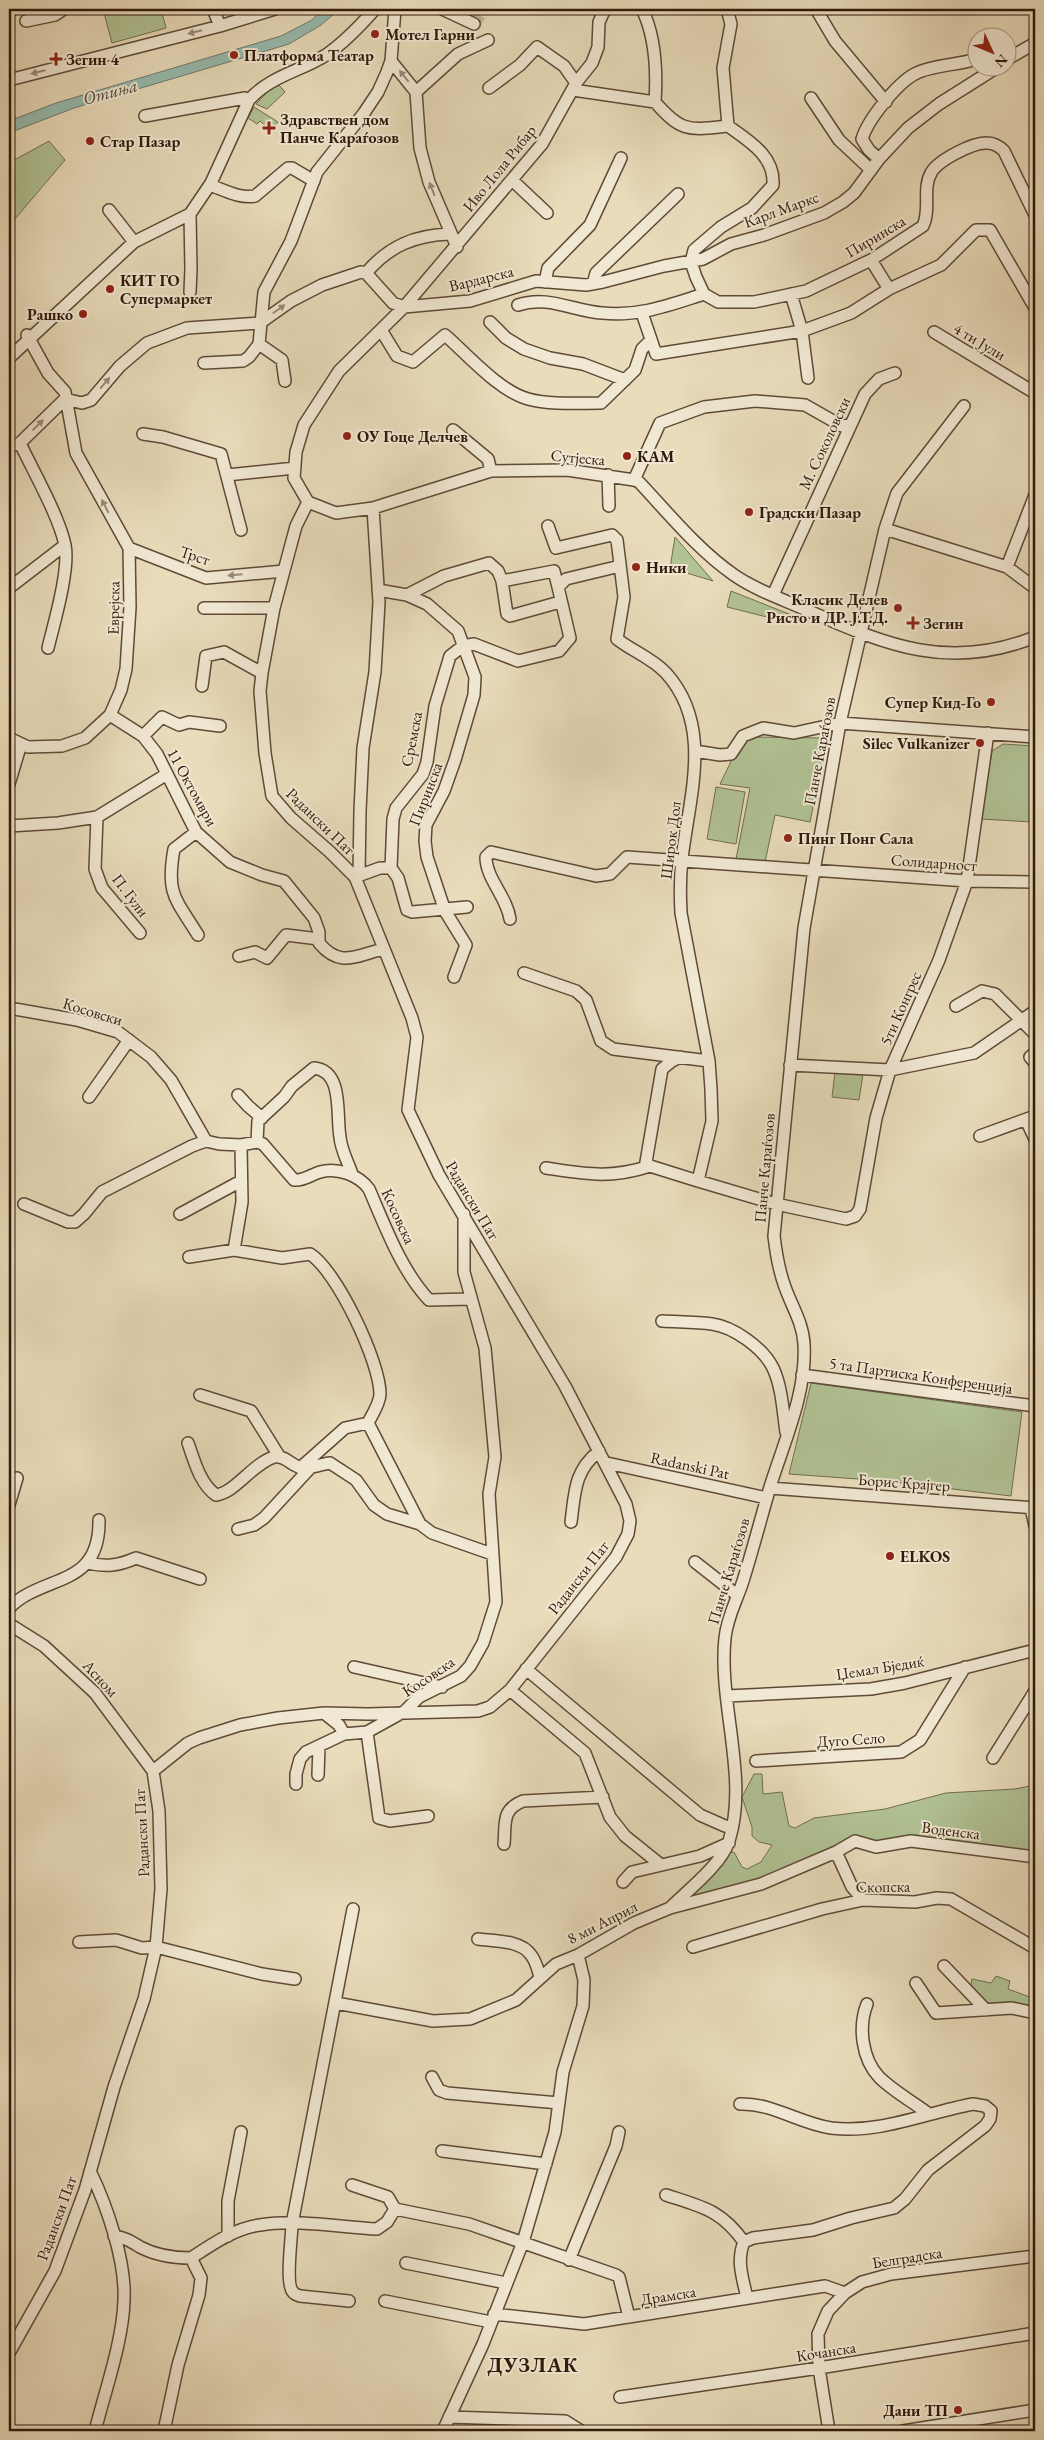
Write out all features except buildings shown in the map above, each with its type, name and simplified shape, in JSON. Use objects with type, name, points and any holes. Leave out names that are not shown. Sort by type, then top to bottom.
[{"type":"street","points":[[9,12],[13,9]]},
{"type":"street","points":[[26,21],[55,15],[64,9]]},
{"type":"street","points":[[213,9],[220,26]]},
{"type":"street","points":[[9,80],[220,26],[276,9]]},
{"type":"street","points":[[9,352],[26,339],[132,241],[186,211],[207,181],[254,87],[323,51],[355,24],[368,9]]},
{"type":"street","points":[[132,241],[190,214],[210,185],[247,99],[278,78],[326,55],[359,28],[375,9]]},
{"type":"street","points":[[442,9],[474,24]]},
{"type":"street","name":"Иво Лола Рибар","points":[[404,307],[457,247],[542,144],[574,86],[592,63],[598,47],[599,22],[605,9]]},
{"type":"street","points":[[642,9],[651,34],[656,78],[655,102]]},
{"type":"street","points":[[727,9],[731,24],[723,68],[728,126]]},
{"type":"street","points":[[816,9],[835,40],[886,102]]},
{"type":"street","points":[[204,363],[243,361],[249,358],[259,344],[264,292],[291,241],[314,181],[325,161],[378,92],[391,61],[393,10]]},
{"type":"street","points":[[416,92],[458,54],[488,40]]},
{"type":"street","points":[[1016,54],[1035,43]]},
{"type":"street","points":[[489,88],[520,65],[537,47],[564,66],[574,86],[655,102],[667,115],[684,128],[696,129],[728,126],[764,154],[771,166],[773,184],[752,208],[721,227],[694,250],[691,262],[704,294],[642,313],[601,313],[550,302],[532,301],[518,305]]},
{"type":"street","points":[[391,61],[416,92],[420,148],[429,182],[457,247]]},
{"type":"street","points":[[879,159],[869,150],[862,139],[873,116],[918,72],[966,62]]},
{"type":"street","name":"Карл Маркс","points":[[691,262],[703,259],[731,244],[764,235],[824,213],[854,193],[879,159],[908,128],[939,104],[980,78]]},
{"type":"street","points":[[811,98],[839,140],[871,170]]},
{"type":"street","points":[[145,116],[247,99]]},
{"type":"street","name":"Пиринска","points":[[704,294],[718,302],[754,302],[806,291],[871,260],[923,226],[928,216],[927,191],[930,174],[944,160],[970,147],[986,142],[996,144],[1004,150],[1035,214]]},
{"type":"street","points":[[621,158],[590,224],[548,268],[540,282],[593,284],[664,266],[691,262]]},
{"type":"street","points":[[210,185],[231,193],[249,197],[256,196],[288,168],[292,168],[314,181]]},
{"type":"street","points":[[512,180],[547,213]]},
{"type":"street","points":[[593,284],[596,273],[678,194]]},
{"type":"street","points":[[110,210],[132,241]]},
{"type":"street","points":[[190,214],[190,292]]},
{"type":"street","points":[[642,313],[656,354],[802,331],[851,314],[889,289],[941,265],[976,230],[990,230],[1035,308]]},
{"type":"street","points":[[65,399],[82,403],[91,400],[120,366],[138,350],[169,334],[187,328],[260,323],[291,301],[322,284],[355,274],[366,273],[377,260],[400,244],[428,235],[450,234]]},
{"type":"street","points":[[871,260],[889,289]]},
{"type":"street","points":[[308,502],[294,478],[296,452],[304,425],[339,371],[404,307],[393,303],[366,273]]},
{"type":"street","name":"Вардарска","points":[[404,307],[470,301],[540,282]]},
{"type":"street","points":[[792,294],[802,331],[808,378]]},
{"type":"street","points":[[490,322],[506,338],[524,348],[550,358],[583,364],[625,380]]},
{"type":"street","points":[[381,330],[397,356],[413,362],[446,335],[509,391],[528,399],[601,403],[635,370],[642,349],[651,340]]},
{"type":"street","name":"4 ти Јули","points":[[934,332],[1035,393]]},
{"type":"street","points":[[9,358],[26,339]]},
{"type":"street","points":[[26,339],[48,373],[64,392],[65,399]]},
{"type":"street","points":[[259,344],[282,360],[285,381]]},
{"type":"street","name":"М. Соколовски","points":[[773,595],[865,394],[879,380],[895,373]]},
{"type":"street","points":[[48,648],[66,562],[65,546],[60,529],[14,445],[65,399]]},
{"type":"street","name":"Еврејска","points":[[9,738],[28,747],[46,747],[73,743],[85,738],[110,715],[121,690],[128,648],[130,608],[129,548],[76,452],[65,399]]},
{"type":"street","points":[[850,425],[842,426],[805,405],[755,401],[704,407],[660,423],[634,480],[639,482],[696,542],[735,575],[773,595],[861,634],[924,651],[958,654],[994,650],[1035,637]]},
{"type":"street","name":"Панче Караѓозов","points":[[732,1827],[734,1805],[724,1638],[729,1615],[737,1595],[786,1437],[802,1375],[804,1344],[798,1316],[785,1288],[777,1261],[774,1236],[804,928],[813,870],[840,723],[885,529],[897,493],[964,406]]},
{"type":"street","points":[[453,430],[488,459],[491,471]]},
{"type":"street","points":[[143,434],[163,437],[221,454],[241,530]]},
{"type":"street","points":[[227,475],[295,468]]},
{"type":"street","name":"Сутјеска","points":[[308,502],[336,513],[374,508],[491,471],[567,470],[634,480]]},
{"type":"street","points":[[608,475],[609,506]]},
{"type":"street","points":[[1007,567],[1031,510],[1035,495]]},
{"type":"street","name":"Радански Пат","points":[[9,2353],[55,2271],[90,2171],[114,2087],[144,1999],[156,1947],[161,1889],[159,1811],[153,1771],[188,1743],[240,1725],[324,1713],[368,1714],[478,1711],[495,1703],[510,1690],[623,1546],[630,1521],[626,1504],[607,1463],[598,1451],[565,1386],[464,1214],[438,1176],[408,1110],[417,1036],[412,1018],[383,949],[357,876],[291,818],[272,796],[265,753],[260,691],[262,673],[274,608],[296,526],[308,502]]},
{"type":"street","points":[[374,508],[378,590],[375,672],[363,748],[357,876],[391,868],[398,878],[407,910],[412,912],[467,908]]},
{"type":"street","name":"Широк Дол","points":[[548,526],[556,548],[612,535],[617,540],[624,597],[616,638],[652,662],[675,684],[690,714],[695,732],[693,789],[682,860],[681,913],[709,1061],[712,1121],[698,1181]]},
{"type":"street","points":[[885,529],[1007,567],[1035,588]]},
{"type":"street","points":[[9,588],[65,546]]},
{"type":"street","name":"Трст","points":[[129,548],[206,578],[284,571]]},
{"type":"street","points":[[407,595],[444,576],[489,563],[498,571],[502,582],[507,614],[510,616],[560,602]]},
{"type":"street","points":[[558,587],[566,579],[620,566]]},
{"type":"street","points":[[463,646],[474,644],[518,661],[559,651],[570,638],[554,571],[502,582]]},
{"type":"street","name":"Пиринска","points":[[378,590],[407,595],[427,604],[458,631],[475,677],[474,695],[456,760],[426,826],[427,857],[445,911],[466,945],[454,977]]},
{"type":"street","points":[[204,608],[274,608]]},
{"type":"street","name":"Сремска","points":[[391,868],[391,837],[396,808],[423,774],[427,762],[435,706],[443,672],[450,656],[463,646]]},
{"type":"street","points":[[202,686],[206,656],[224,652],[262,673]]},
{"type":"street","name":"11 Октомври","points":[[110,715],[143,736],[157,754],[196,832],[230,862],[262,876],[284,881],[314,918],[319,943],[328,954],[341,959],[383,949]]},
{"type":"street","points":[[143,736],[162,717],[179,725],[188,722],[220,726]]},
{"type":"street","points":[[695,751],[720,755],[731,754],[743,736],[763,728],[794,733],[840,723],[1035,736]]},
{"type":"street","name":"5ти Конгрес","points":[[776,1204],[846,1219],[855,1216],[860,1208],[876,1118],[890,1070],[939,960],[967,881],[988,733]]},
{"type":"street","points":[[9,784],[21,744]]},
{"type":"street","points":[[9,826],[58,823],[97,817],[167,774]]},
{"type":"street","name":"П. Гули","points":[[97,817],[95,869],[102,888],[140,934]]},
{"type":"street","points":[[196,832],[174,849],[170,872],[172,893],[198,935]]},
{"type":"street","name":"Солидарност","points":[[510,919],[508,908],[486,866],[486,857],[491,852],[596,876],[610,874],[627,857],[967,881],[1031,882]]},
{"type":"street","points":[[1031,882],[1035,892]]},
{"type":"street","points":[[239,956],[255,952],[267,958],[286,935],[319,939]]},
{"type":"street","points":[[524,973],[576,991],[582,996],[586,1000],[601,1041],[605,1046],[613,1049],[709,1061]]},
{"type":"street","points":[[956,1006],[982,991],[995,994],[1035,1034]]},
{"type":"street","name":"Косовски","points":[[9,1008],[77,1020],[118,1032],[151,1057],[171,1080],[206,1140]]},
{"type":"street","points":[[790,1065],[890,1070],[974,1053],[1023,1022],[1035,1011]]},
{"type":"street","points":[[89,1097],[129,1040]]},
{"type":"street","points":[[1035,1053],[1030,1057],[1035,1063]]},
{"type":"street","points":[[680,1057],[662,1069],[646,1162],[650,1166],[776,1204]]},
{"type":"street","points":[[24,1204],[68,1222],[75,1222],[108,1189],[130,1180],[163,1159],[206,1140],[219,1144],[241,1145],[257,1142],[263,1144],[294,1180],[301,1181],[323,1171],[352,1174],[340,1139],[334,1082],[327,1070],[314,1068],[308,1072],[256,1124],[257,1142]]},
{"type":"street","points":[[238,1095],[262,1118]]},
{"type":"street","points":[[980,1136],[1031,1118],[1035,1139]]},
{"type":"street","points":[[234,1250],[242,1202],[241,1145]]},
{"type":"street","points":[[546,1168],[596,1175],[627,1174],[650,1166]]},
{"type":"street","name":"Косовска","points":[[352,1174],[362,1180],[369,1189],[400,1256],[423,1293],[430,1300],[470,1299]]},
{"type":"street","points":[[180,1214],[241,1181]]},
{"type":"street","name":"Косовска","points":[[405,1712],[419,1697],[461,1676],[470,1666],[483,1643],[496,1602],[489,1494],[495,1457],[485,1348],[477,1313],[470,1299],[464,1272],[464,1214]]},
{"type":"street","points":[[189,1258],[234,1250],[282,1258],[310,1254],[318,1260],[334,1282],[373,1360],[380,1396],[368,1423]]},
{"type":"street","points":[[662,1322],[713,1324],[733,1330],[748,1340],[773,1367],[780,1391],[786,1437]]},
{"type":"street","name":"5 та Партиска Конференција","points":[[802,1375],[1035,1406]]},
{"type":"street","points":[[200,1395],[251,1411],[279,1456],[300,1468],[330,1463],[356,1480],[374,1505],[387,1514],[420,1524],[432,1533],[492,1554]]},
{"type":"street","points":[[300,1468],[345,1428],[368,1423]]},
{"type":"street","points":[[368,1423],[420,1524]]},
{"type":"street","points":[[188,1443],[199,1473],[210,1491],[216,1495],[223,1494],[249,1472],[272,1458],[279,1456]]},
{"type":"street","points":[[571,1522],[578,1476],[587,1460],[598,1451]]},
{"type":"street","name":"Radanski Pat","points":[[607,1463],[768,1493]]},
{"type":"street","points":[[238,1529],[254,1525],[264,1518],[312,1466]]},
{"type":"street","points":[[9,1505],[17,1478]]},
{"type":"street","name":"Борис Крајгер","points":[[768,1493],[1033,1508]]},
{"type":"street","points":[[1033,1508],[1035,1526]]},
{"type":"street","points":[[9,1608],[24,1595],[76,1573],[87,1563],[99,1534],[99,1520]]},
{"type":"street","points":[[87,1563],[102,1567],[119,1566],[136,1558],[200,1579]]},
{"type":"street","points":[[695,1562],[737,1595]]},
{"type":"street","name":"Асном","points":[[9,1624],[44,1646],[95,1693],[153,1771]]},
{"type":"street","name":"Џемал Бједиќ","points":[[727,1696],[871,1689],[905,1683],[1035,1650]]},
{"type":"street","name":"Дуго Село","points":[[756,1761],[901,1752],[920,1740],[965,1667]]},
{"type":"street","points":[[354,1668],[442,1687]]},
{"type":"street","points":[[526,1669],[700,1815],[725,1826],[732,1827],[729,1843],[720,1859],[670,1908]]},
{"type":"street","points":[[510,1690],[585,1753],[610,1817],[625,1836],[661,1865]]},
{"type":"street","points":[[993,1758],[1035,1691]]},
{"type":"street","points":[[296,1784],[296,1774],[300,1759],[306,1752],[344,1734],[367,1732],[405,1712]]},
{"type":"street","points":[[324,1713],[339,1725],[344,1734]]},
{"type":"street","points":[[367,1732],[379,1818],[390,1821],[428,1816]]},
{"type":"street","points":[[318,1775],[319,1746]]},
{"type":"street","points":[[504,1844],[507,1812],[512,1806],[524,1802],[603,1797]]},
{"type":"street","name":"Воденска","points":[[836,1852],[855,1842],[876,1847],[911,1841],[1035,1857]]},
{"type":"street","points":[[623,1882],[632,1872],[700,1856],[729,1843]]},
{"type":"street","points":[[836,1852],[852,1887],[863,1900]]},
{"type":"street","name":"8 ми Април","points":[[336,2003],[433,2022],[470,2018],[516,2000],[556,1964],[578,1955],[634,1923],[670,1908],[761,1884],[836,1852]]},
{"type":"street","name":"Скопска","points":[[693,1947],[822,1909],[863,1900],[915,1902],[937,1898],[951,1899],[1035,1948]]},
{"type":"street","points":[[348,2301],[300,2296],[293,2292],[290,2286],[290,2271],[292,2224],[353,1909]]},
{"type":"street","points":[[79,1942],[116,1940],[142,1948],[156,1947],[262,1974],[294,1979]]},
{"type":"street","points":[[478,1940],[509,1942],[520,1947],[531,1954],[540,1977]]},
{"type":"street","points":[[442,2431],[493,2318],[523,2242],[546,2164],[555,2132],[563,2072],[583,2006],[584,1980],[578,1955]]},
{"type":"street","points":[[944,1966],[986,2010]]},
{"type":"street","points":[[916,1983],[936,2013],[1012,2008],[1035,2014]]},
{"type":"street","points":[[867,2004],[862,2026],[864,2044],[870,2064],[884,2081],[929,2114]]},
{"type":"street","points":[[432,2076],[438,2090],[447,2093],[559,2103]]},
{"type":"street","points":[[740,2104],[766,2105],[818,2126],[850,2130],[882,2127],[973,2104],[985,2106],[991,2111],[990,2119],[985,2126],[928,2170],[905,2199],[894,2208],[851,2218],[813,2230],[753,2238],[744,2242],[740,2251],[740,2264],[747,2298]]},
{"type":"street","points":[[228,2236],[228,2201],[241,2132]]},
{"type":"street","points":[[569,2260],[616,2146],[619,2132]]},
{"type":"street","points":[[442,2151],[546,2164]]},
{"type":"street","points":[[90,2171],[114,2236],[124,2290],[123,2313],[95,2431]]},
{"type":"street","points":[[352,2185],[388,2197],[395,2209],[469,2224],[619,2277],[628,2317]]},
{"type":"street","points":[[666,2195],[719,2215],[732,2225],[744,2242]]},
{"type":"street","points":[[114,2236],[128,2238],[139,2246],[157,2254],[191,2258],[228,2236],[260,2224],[376,2229],[383,2227],[395,2209]]},
{"type":"street","name":"Белградска","points":[[829,2431],[819,2368],[818,2334],[828,2311],[845,2292],[862,2282],[890,2274],[1035,2256]]},
{"type":"street","points":[[164,2431],[178,2366],[199,2294],[201,2278],[191,2258]]},
{"type":"street","points":[[406,2263],[506,2283]]},
{"type":"street","name":"Драмска","points":[[384,2301],[493,2318],[584,2324],[825,2286],[845,2292]]},
{"type":"street","name":"Кочанска","points":[[620,2397],[819,2368],[1035,2333]]},
{"type":"street","points":[[903,2431],[1035,2410]]},
{"type":"street","points":[[449,2417],[565,2420],[581,2431]]},
{"type":"green space","points":[[103,9],[161,9],[166,28],[112,43]]},
{"type":"green space","points":[[279,85],[285,92],[267,109],[256,104],[270,89]]},
{"type":"green space","points":[[254,107],[278,122],[270,130],[260,121],[257,124],[248,118]]},
{"type":"green space","points":[[49,141],[65,160],[9,226],[9,163]]},
{"type":"green space","points":[[675,537],[713,581],[670,568]]},
{"type":"green space","points":[[731,591],[794,616],[791,623],[727,607]]},
{"type":"green space","points":[[754,737],[827,738],[810,822],[775,815],[765,862],[736,859],[750,788],[720,784],[739,745]]},
{"type":"green space","points":[[1003,744],[1035,746],[1035,814],[1031,822],[981,819],[992,751]]},
{"type":"green space","points":[[716,787],[745,792],[736,844],[707,839]]},
{"type":"green space","points":[[835,1072],[863,1074],[859,1100],[832,1097]]},
{"type":"green space","points":[[811,1383],[1022,1412],[1011,1496],[886,1481],[789,1474]]},
{"type":"green space","points":[[754,1774],[762,1774],[763,1794],[782,1792],[789,1826],[795,1828],[814,1818],[885,1809],[946,1793],[1015,1789],[1035,1785],[1035,1852],[874,1843],[858,1839],[775,1874],[730,1890],[690,1898],[692,1892],[729,1853],[734,1852],[742,1867],[747,1869],[761,1862],[772,1845],[759,1842],[752,1836],[752,1827],[742,1797]]},
{"type":"green space","points":[[996,1976],[1010,1981],[1008,1989],[1035,1999],[1035,2010],[986,2005],[970,1990],[972,1979],[991,1983]]},
{"type":"water","name":"Отиња","points":[[323,9],[340,9],[321,25],[289,44],[74,108],[9,133],[9,121],[56,103],[281,36],[312,20]]},
{"type":"tunnel","points":[[474,24],[485,9]]},
{"type":"place","name":"Мотел Гарни","points":[[375,34]]},
{"type":"place","name":"Платформа Театар","points":[[234,55]]},
{"type":"place","name":"Зегин 4","points":[[56,59]]},
{"type":"place","name":"Здравствен дом Панче Караѓозов","points":[[269,128]]},
{"type":"place","name":"Стар Пазар","points":[[90,141]]},
{"type":"place","name":"КИТ ГО Супермаркет","points":[[110,289]]},
{"type":"place","name":"Рашко","points":[[83,314]]},
{"type":"place","name":"ОУ Гоце Делчев","points":[[347,436]]},
{"type":"place","name":"КАМ","points":[[627,456]]},
{"type":"place","name":"Градски Пазар","points":[[749,512]]},
{"type":"place","name":"Ники","points":[[636,567]]},
{"type":"place","name":"Класик Делев Ристо и ДР. Ј.Т.Д.","points":[[898,608]]},
{"type":"place","name":"Зегин","points":[[913,623]]},
{"type":"place","name":"Супер Кид-Го","points":[[991,702]]},
{"type":"place","name":"Silec Vulkanizer","points":[[980,743]]},
{"type":"place","name":"Пинг Понг Сала","points":[[788,838]]},
{"type":"place","name":"ELKOS","points":[[890,1556]]},
{"type":"place","name":"Дани ТП","points":[[958,2410]]},
{"type":"district","name":"ДУЗЛАК","points":[[533,2365]]}]
